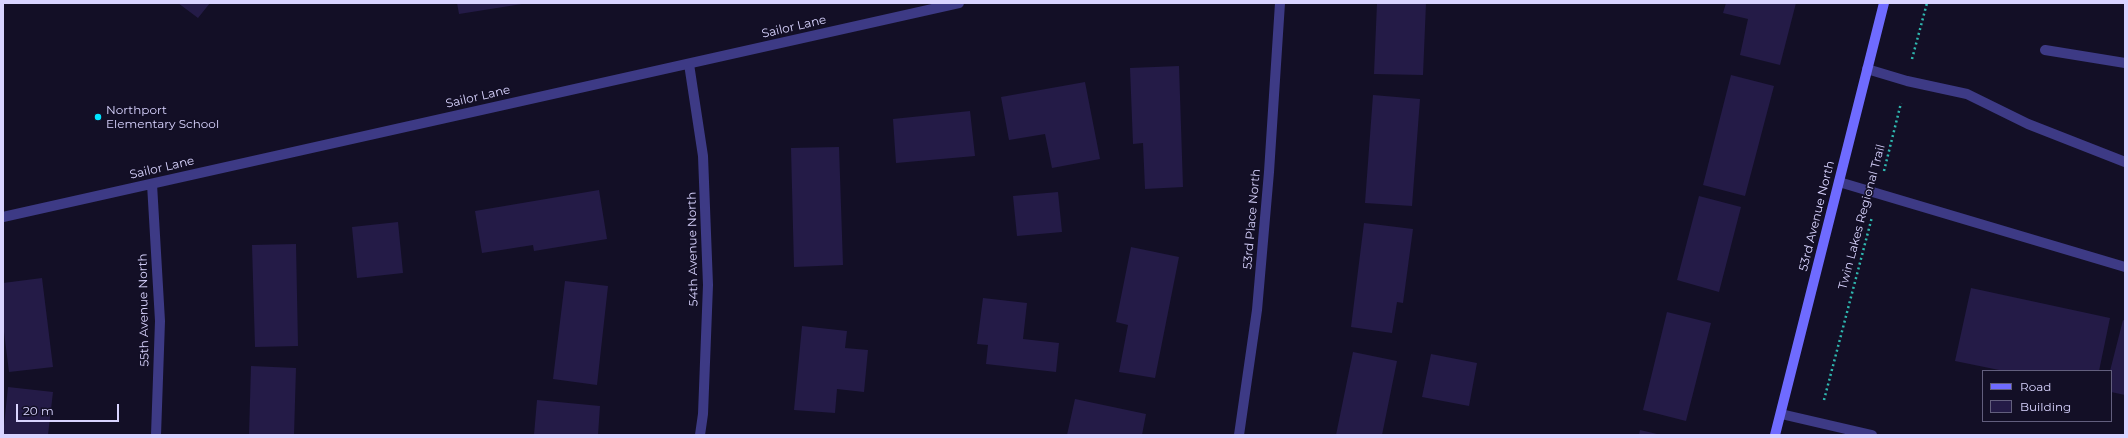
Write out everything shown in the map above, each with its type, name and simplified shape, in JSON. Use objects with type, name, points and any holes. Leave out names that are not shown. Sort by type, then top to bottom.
[{"type":"street","name":"Sailor Lane","points":[[3,217],[959,3]]},
{"type":"street","name":"53rd Place North","points":[[1239,435],[1257,310],[1269,172],[1280,3]]},
{"type":"street","name":"53rd Avenue North","points":[[1775,435],[1884,3]]},
{"type":"street","points":[[2045,50],[2125,63]]},
{"type":"street","name":"54th Avenue North","points":[[689,64],[704,156],[708,285],[703,414],[700,435]]},
{"type":"street","points":[[1867,69],[1907,81],[1967,94],[2028,124],[2125,162]]},
{"type":"street","points":[[1838,182],[2125,266]]},
{"type":"street","name":"55th Avenue North","points":[[152,184],[160,321],[156,435]]},
{"type":"street","points":[[1781,414],[1872,435]]},
{"type":"path","name":"Twin Lakes Regional Trail","points":[[1818,423],[1927,3]]},
{"type":"building","points":[[178,3],[210,3],[198,18]]},
{"type":"building","points":[[457,3],[522,3],[522,4],[459,14]]},
{"type":"building","points":[[1377,3],[1426,3],[1423,75],[1374,74]]},
{"type":"building","points":[[1726,3],[1796,3],[1780,65],[1740,55],[1748,19],[1723,13]]},
{"type":"building","points":[[1179,66],[1183,187],[1145,189],[1143,143],[1133,144],[1130,68]]},
{"type":"building","points":[[1731,75],[1774,86],[1745,196],[1703,185]]},
{"type":"building","points":[[1085,82],[1100,159],[1052,168],[1045,134],[1009,140],[1001,97]]},
{"type":"building","points":[[1373,95],[1420,99],[1412,206],[1365,203]]},
{"type":"building","points":[[970,111],[975,156],[896,163],[893,119]]},
{"type":"building","points":[[839,147],[843,265],[794,267],[791,148]]},
{"type":"building","points":[[599,190],[607,239],[534,251],[533,245],[482,253],[475,211]]},
{"type":"building","points":[[1058,192],[1062,232],[1017,236],[1013,196]]},
{"type":"building","points":[[1699,196],[1741,207],[1719,292],[1677,280]]},
{"type":"building","points":[[398,222],[403,273],[357,278],[352,227]]},
{"type":"building","points":[[1364,223],[1413,229],[1403,303],[1397,302],[1392,333],[1351,327]]},
{"type":"building","points":[[296,244],[298,346],[255,347],[252,245]]},
{"type":"building","points":[[1131,247],[1179,257],[1155,378],[1119,372],[1128,325],[1116,322]]},
{"type":"building","points":[[42,278],[53,367],[9,372],[3,324],[3,283]]},
{"type":"building","points":[[565,281],[608,286],[597,385],[553,379]]},
{"type":"building","points":[[1971,288],[2110,318],[2099,370],[1999,370],[1955,361]]},
{"type":"building","points":[[983,298],[1027,303],[1023,339],[1059,343],[1056,372],[986,364],[988,345],[977,344]]},
{"type":"building","points":[[1667,312],[1711,323],[1686,421],[1643,410]]},
{"type":"building","points":[[2123,320],[2125,321],[2125,395],[2112,392],[2112,370],[2110,370]]},
{"type":"building","points":[[802,326],[847,331],[845,348],[868,350],[864,392],[837,389],[835,413],[794,410]]},
{"type":"building","points":[[1353,352],[1397,361],[1382,435],[1336,435]]},
{"type":"building","points":[[1431,354],[1477,363],[1469,406],[1422,397]]},
{"type":"building","points":[[251,366],[296,368],[294,435],[249,435]]},
{"type":"building","points":[[8,387],[53,392],[48,435],[3,435]]},
{"type":"building","points":[[1075,399],[1146,414],[1142,435],[1067,435]]},
{"type":"building","points":[[537,400],[600,406],[598,435],[534,435]]},
{"type":"building","points":[[1640,430],[1657,434],[1657,435],[1639,435]]},
{"type":"place","name":"Northport Elementary School","points":[[98,117]]}]
